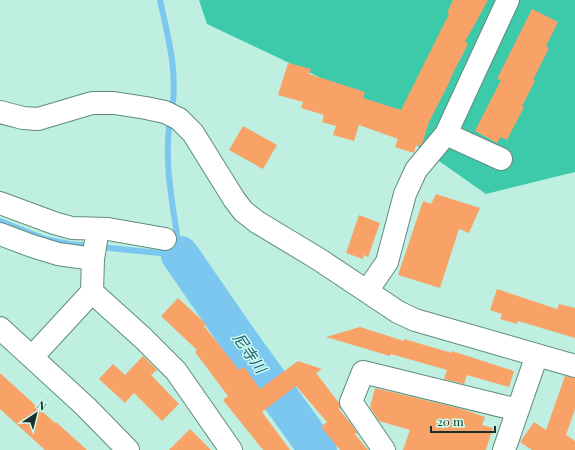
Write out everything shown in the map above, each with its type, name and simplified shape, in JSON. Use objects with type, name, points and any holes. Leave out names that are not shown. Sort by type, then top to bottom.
[{"type":"street","points":[[367,291],[387,262],[405,194],[416,170],[446,134],[508,0]]},
{"type":"street","points":[[0,112],[23,118],[38,119],[92,103],[114,103],[146,108],[172,116],[193,133],[243,211],[257,222],[320,260],[398,312],[416,320],[575,366]]},
{"type":"street","points":[[446,134],[501,159]]},
{"type":"street","points":[[0,203],[72,228],[98,229],[165,239]]},
{"type":"street","points":[[32,357],[92,292],[93,259],[98,229]]},
{"type":"street","points":[[0,234],[58,254],[93,259]]},
{"type":"street","points":[[92,292],[144,339],[176,371],[231,450]]},
{"type":"street","points":[[0,328],[86,407],[128,450]]},
{"type":"street","points":[[504,450],[537,355]]},
{"type":"street","points":[[384,450],[351,402],[363,372],[518,410]]},
{"type":"green space","points":[[199,0],[575,0],[575,172],[486,194],[319,77],[207,24]]},
{"type":"building","points":[[453,0],[488,0],[465,42],[468,44],[429,122],[422,144],[419,146],[416,145],[414,153],[395,147],[398,139],[359,125],[354,141],[333,135],[336,126],[322,122],[324,115],[301,108],[303,102],[278,95],[288,63],[311,69],[309,74],[365,92],[363,98],[401,110],[449,14],[447,13]]},
{"type":"building","points":[[532,9],[558,22],[546,46],[549,48],[533,80],[535,81],[522,106],[524,107],[507,140],[501,137],[497,143],[475,131],[501,80],[497,79]]},
{"type":"building","points":[[243,126],[277,145],[263,169],[229,150]]},
{"type":"building","points":[[436,194],[480,208],[469,233],[459,229],[440,288],[398,275],[423,201],[431,204]]},
{"type":"building","points":[[359,215],[380,223],[368,257],[364,255],[363,259],[346,253]]},
{"type":"building","points":[[497,289],[557,309],[559,304],[575,308],[575,338],[518,321],[517,324],[500,319],[502,314],[490,310]]},
{"type":"building","points":[[178,298],[206,324],[204,326],[239,370],[244,367],[260,389],[298,361],[322,369],[316,373],[339,403],[341,409],[338,408],[358,434],[354,433],[368,450],[340,450],[321,427],[327,422],[296,386],[262,412],[290,450],[263,450],[223,400],[228,396],[195,352],[197,350],[161,316]]},
{"type":"building","points":[[360,327],[404,341],[404,339],[452,353],[452,351],[514,371],[509,387],[467,375],[464,384],[444,379],[447,370],[391,354],[390,356],[326,337]]},
{"type":"building","points":[[143,356],[157,370],[151,375],[179,404],[162,421],[134,393],[125,403],[99,379],[113,364],[125,375]]},
{"type":"building","points":[[0,373],[87,450],[45,450],[0,409]]},
{"type":"building","points":[[565,376],[575,378],[575,409],[566,435],[575,441],[575,450],[532,450],[520,442],[534,422],[546,430]]},
{"type":"building","points":[[375,388],[462,409],[485,417],[482,425],[493,428],[486,450],[403,450],[410,430],[379,421],[370,407]]},
{"type":"building","points":[[190,429],[211,450],[169,450]]},
{"type":"waterway","points":[[160,0],[173,68],[174,96],[172,110]]},
{"type":"waterway","points":[[0,221],[45,239],[69,244],[180,255],[170,187],[168,153],[170,119]]},
{"type":"waterway","name":"尼寺川","points":[[180,255],[318,450]]}]
